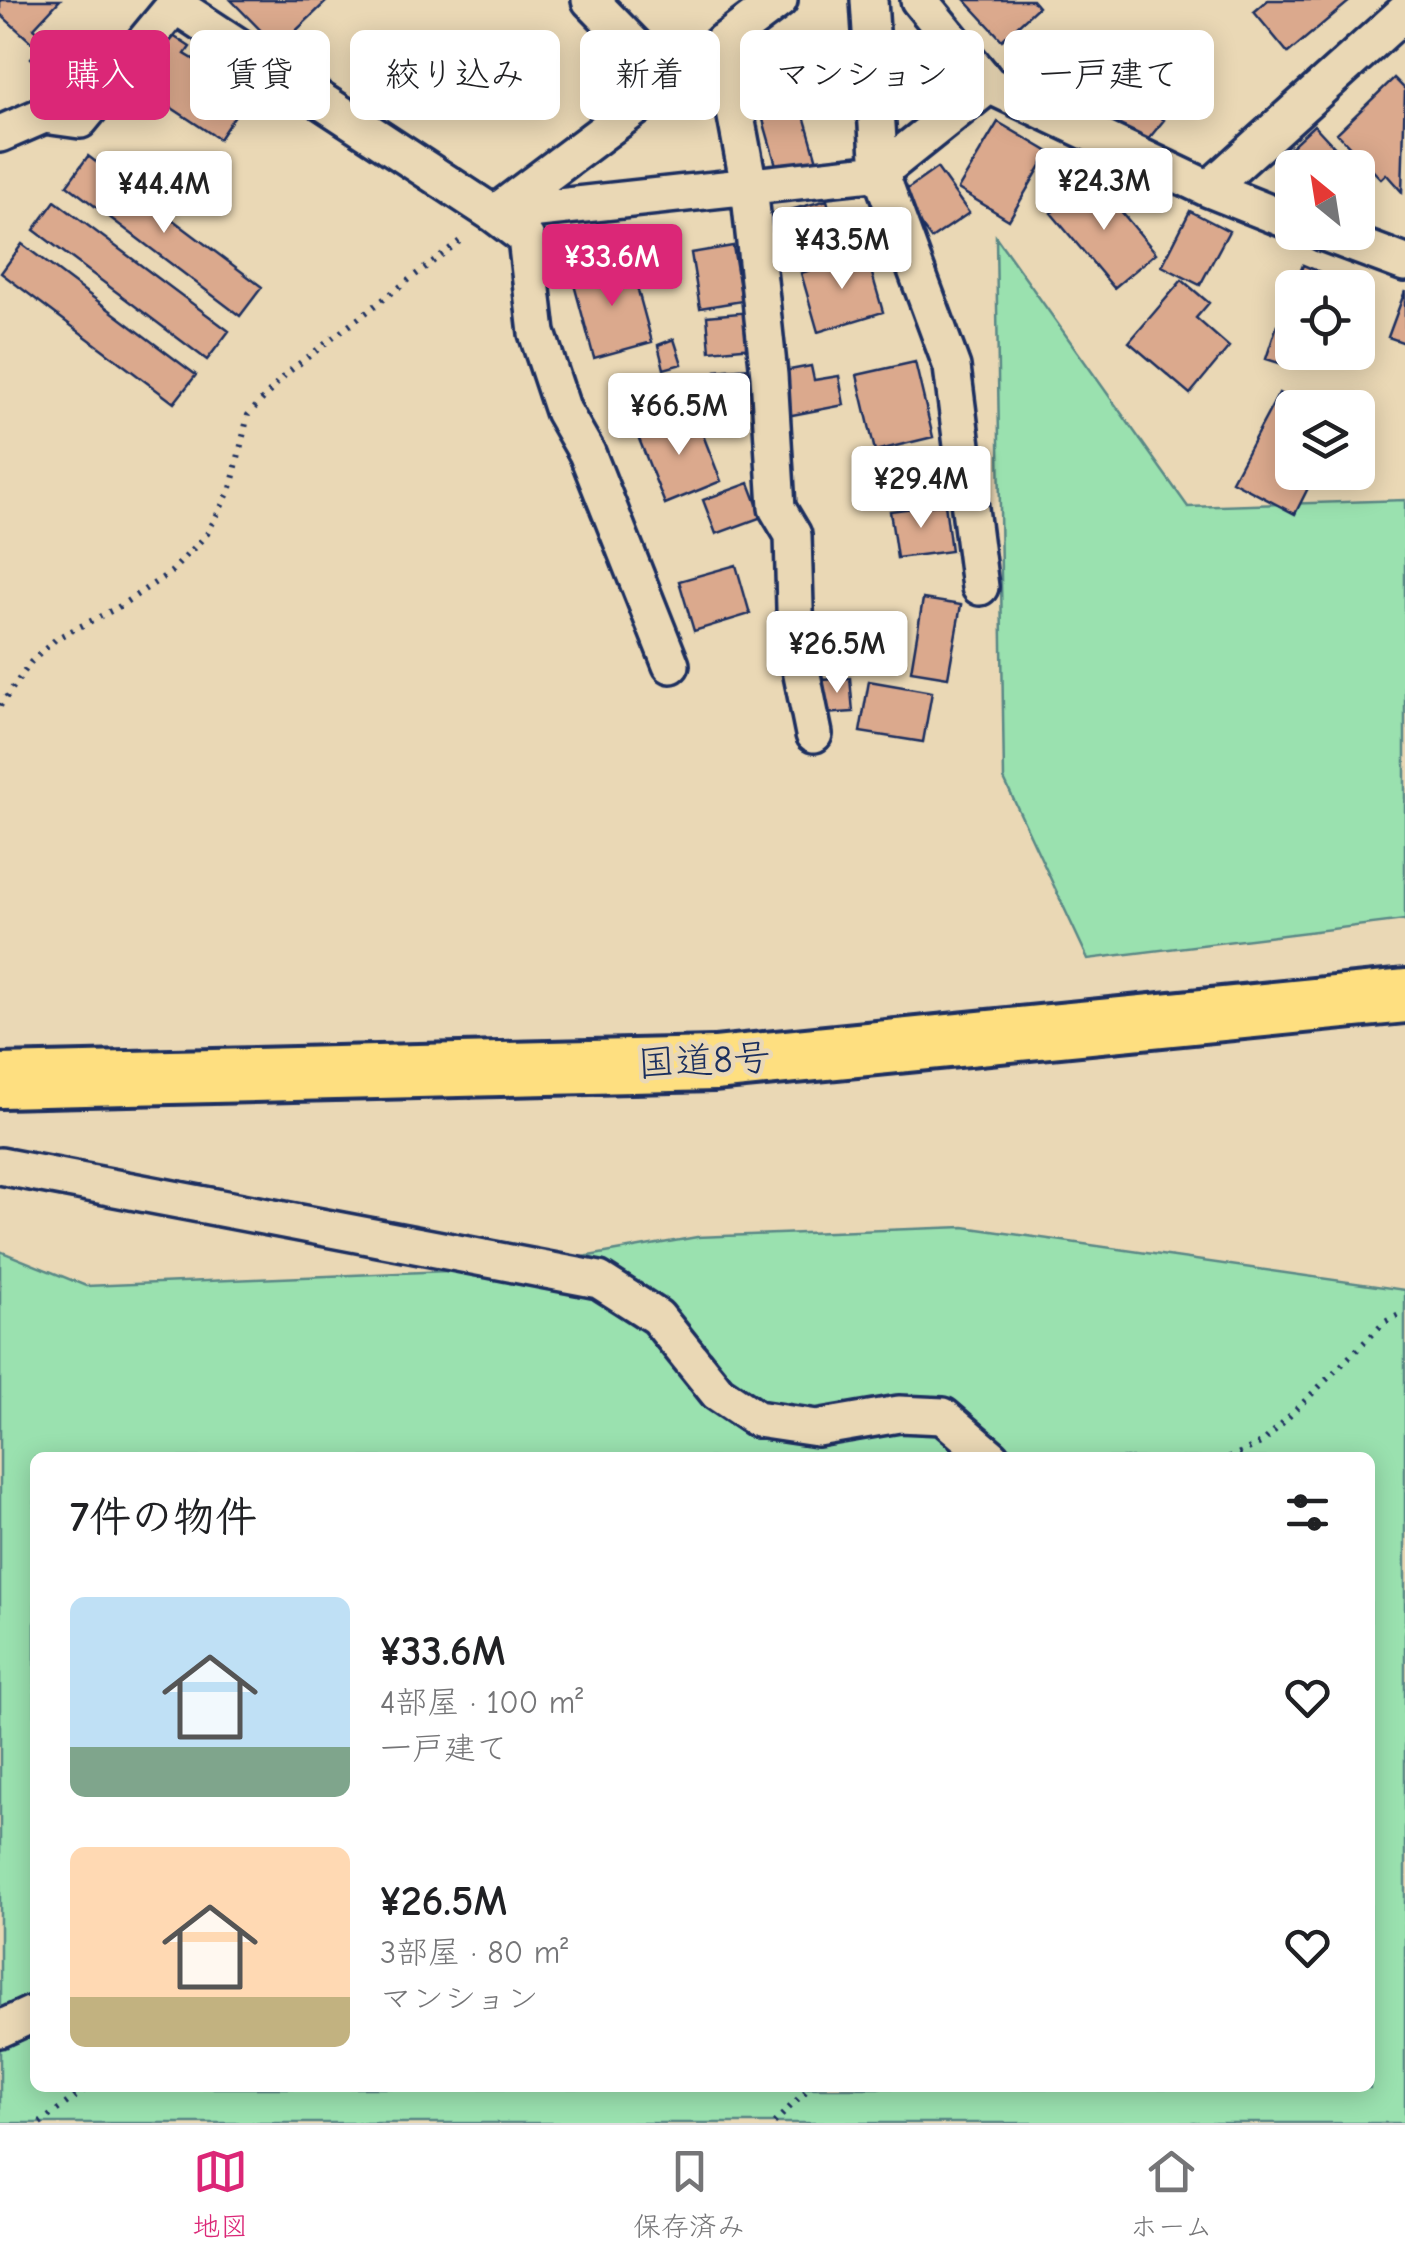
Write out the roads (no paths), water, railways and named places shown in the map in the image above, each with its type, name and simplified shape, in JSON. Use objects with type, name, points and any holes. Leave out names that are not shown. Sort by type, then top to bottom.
[{"type":"highway","name":"国道8号","points":[[0,1081],[714,1064],[1405,996]]},
{"type":"street","points":[[590,0],[619,30]]},
{"type":"street","points":[[779,0],[722,42],[749,186],[769,375],[776,508],[793,535],[796,645],[814,734]]},
{"type":"street","points":[[869,0],[880,172],[952,367],[980,587]]},
{"type":"street","points":[[918,0],[989,85],[1208,189],[1275,215]]},
{"type":"street","points":[[0,134],[44,115],[80,120],[177,3],[526,238],[536,333],[563,411],[588,453],[670,666]]},
{"type":"street","points":[[1208,189],[1405,12]]},
{"type":"street","points":[[494,214],[880,172],[989,85]]},
{"type":"street","points":[[494,214],[619,120]]},
{"type":"street","points":[[1369,250],[1405,264]]},
{"type":"street","points":[[0,1166],[600,1280],[657,1317],[718,1393],[757,1419],[817,1428],[900,1414],[943,1416],[985,1452]]},
{"type":"street","points":[[0,2029],[30,2015]]}]
